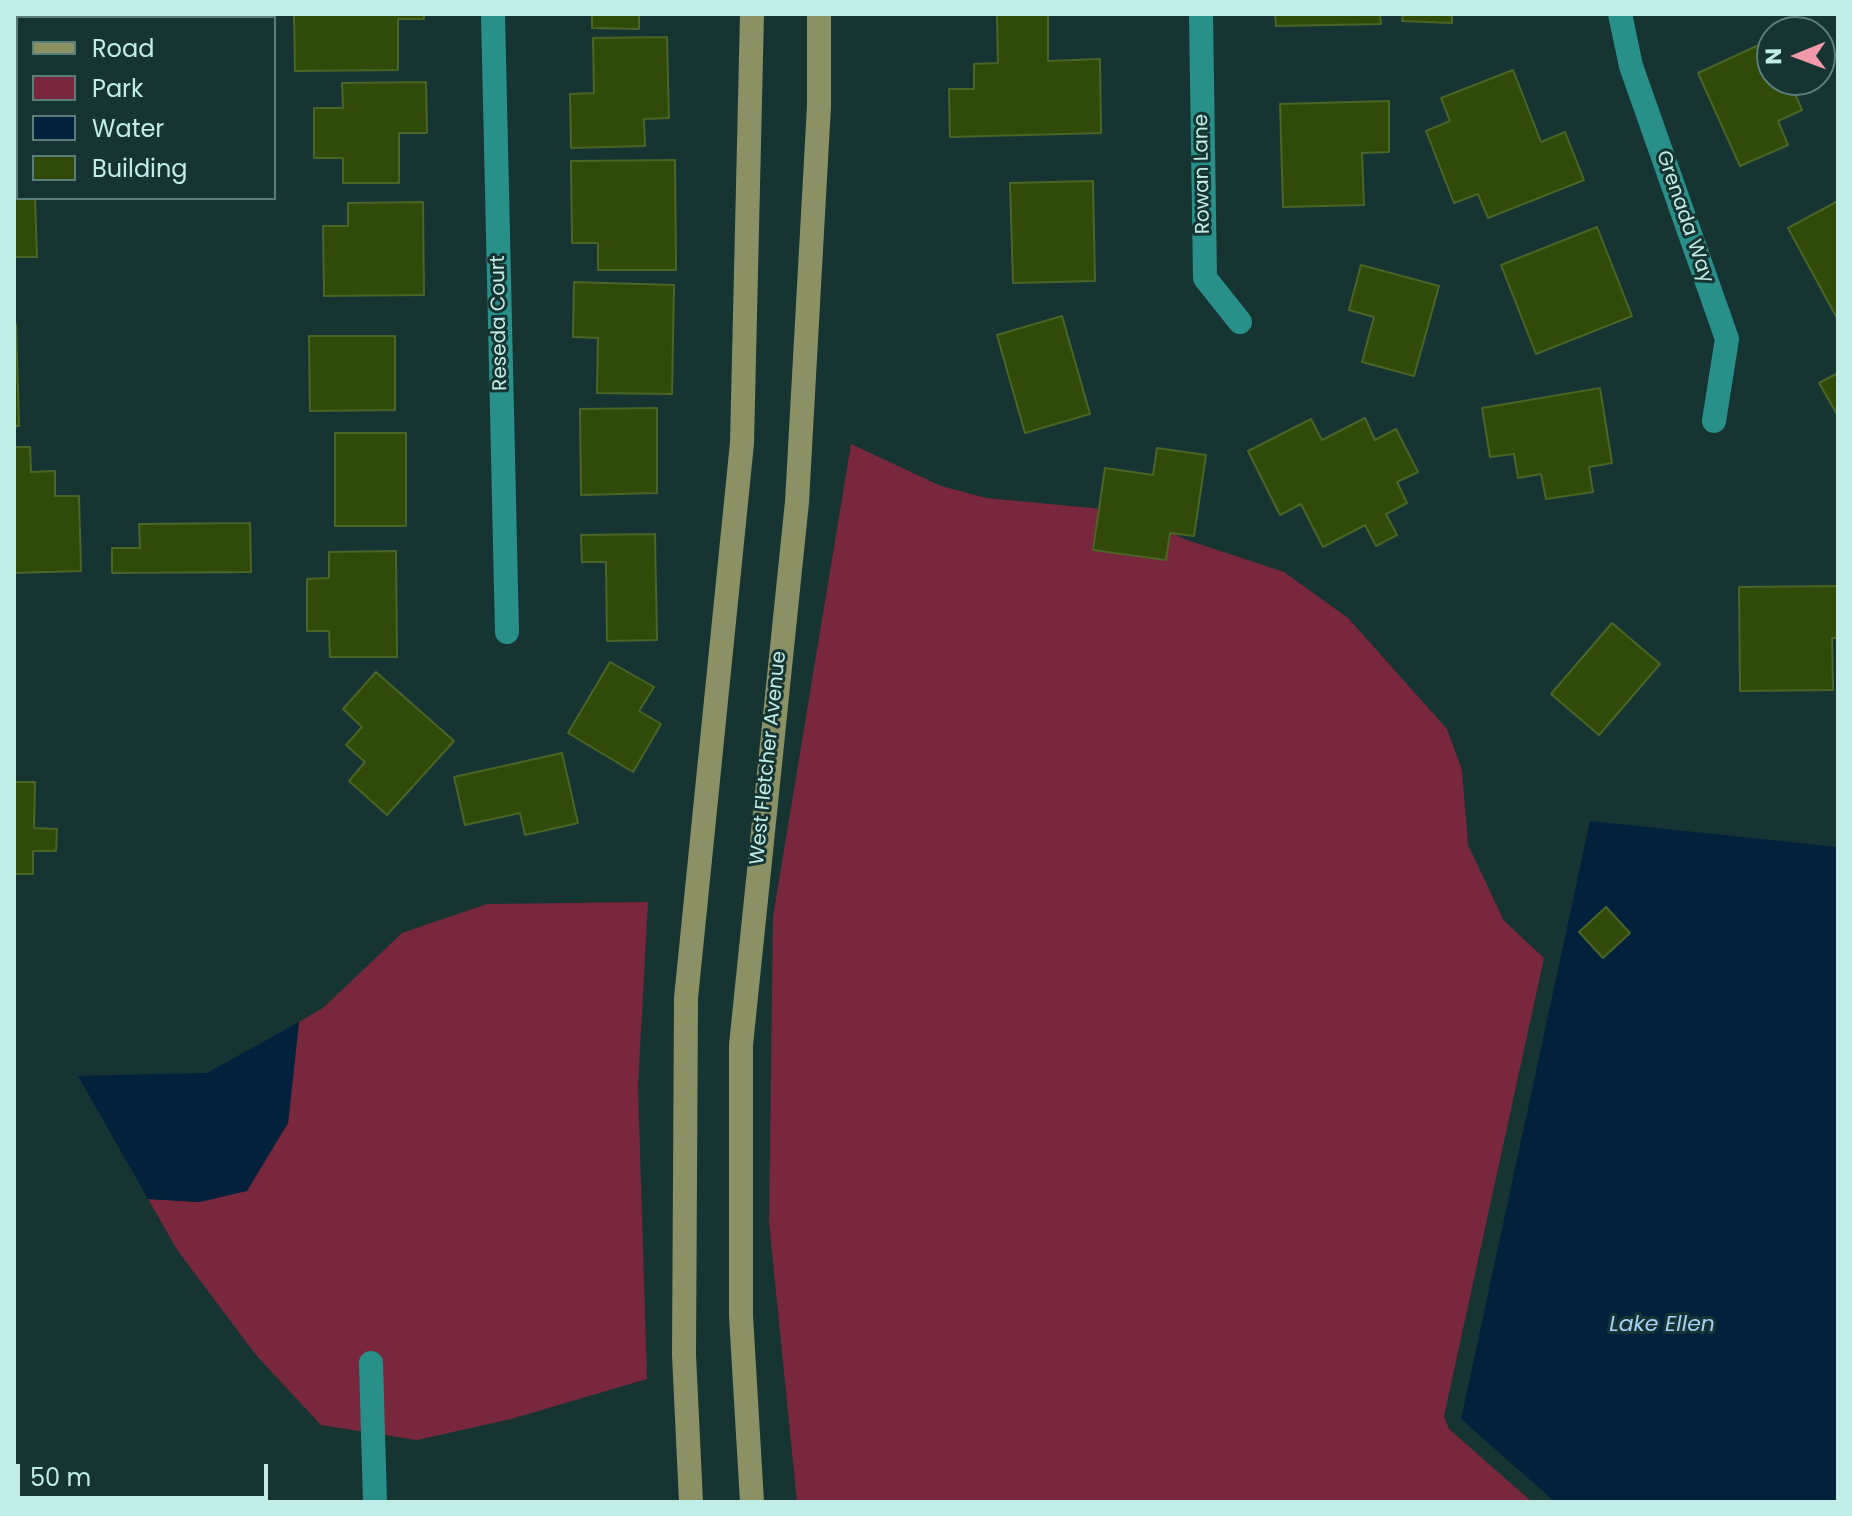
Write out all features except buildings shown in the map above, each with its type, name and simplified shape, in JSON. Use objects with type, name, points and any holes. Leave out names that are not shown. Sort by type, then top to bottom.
[{"type":"main road","points":[[691,1502],[684,1355],[686,998],[742,443],[752,14]]},
{"type":"main road","name":"West Fletcher Avenue","points":[[752,1502],[741,1316],[741,1045],[797,502],[819,106],[819,14]]},
{"type":"street","name":"Reseda Court","points":[[493,14],[507,632]]},
{"type":"street","name":"Rowan Lane","points":[[1201,14],[1205,278],[1240,322]]},
{"type":"street","name":"Grenada Way","points":[[1620,14],[1631,66],[1727,339],[1714,421]]},
{"type":"street","points":[[371,1363],[375,1502]]},
{"type":"green space","points":[[851,444],[941,486],[986,498],[1124,511],[1187,540],[1284,572],[1348,618],[1447,729],[1462,770],[1468,845],[1504,921],[1544,958],[1444,1416],[1449,1429],[1532,1502],[797,1502],[769,1222],[773,917]]},
{"type":"green space","points":[[648,902],[638,1086],[647,1379],[511,1419],[417,1440],[321,1425],[256,1355],[178,1251],[148,1199],[200,1202],[288,1123],[299,1022],[323,1008],[402,933],[487,904]]},
{"type":"water","name":"Lake Ellen","points":[[1590,821],[1838,847],[1838,1502],[1555,1502],[1461,1419]]},
{"type":"water","points":[[299,1022],[288,1123],[247,1191],[200,1202],[148,1199],[78,1076],[207,1073]]}]
